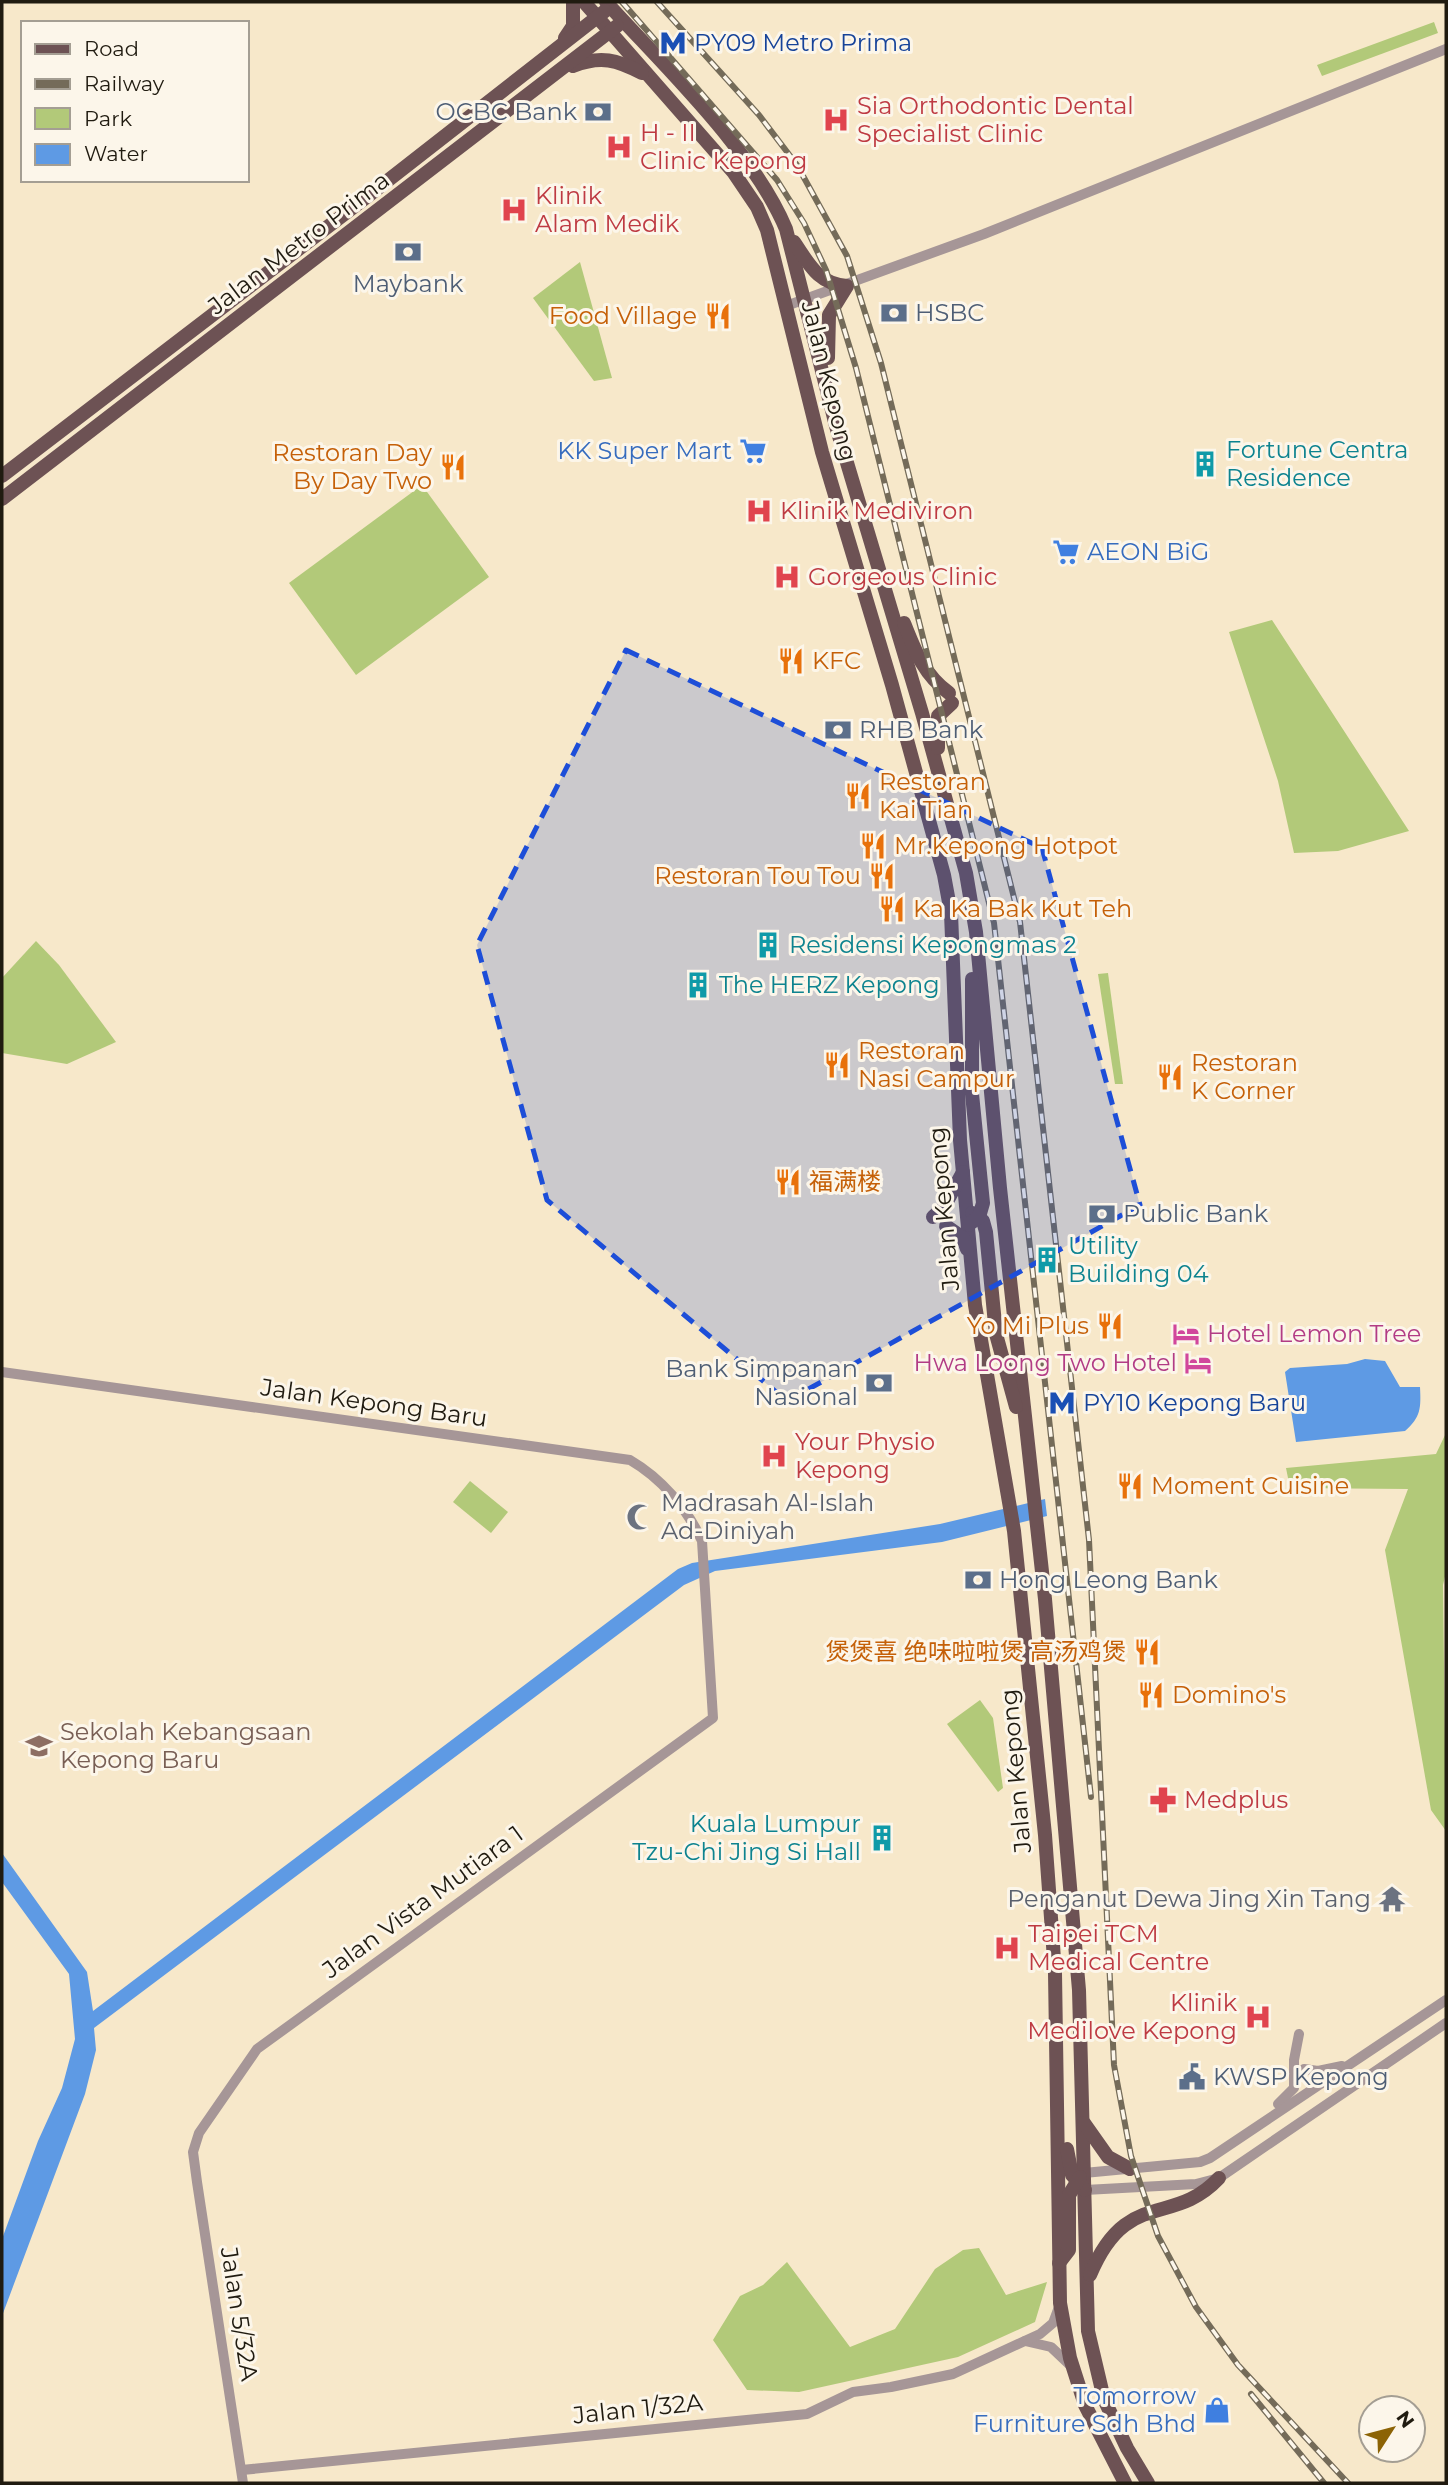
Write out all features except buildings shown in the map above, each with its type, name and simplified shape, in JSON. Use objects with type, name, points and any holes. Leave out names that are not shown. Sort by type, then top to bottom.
[{"type":"main road","points":[[547,57],[573,26],[573,2]]},
{"type":"main road","name":"Jalan Kepong","points":[[584,2],[734,173],[757,207],[767,230],[822,452],[892,685],[944,875],[951,913],[963,1171],[971,1218],[971,1260],[980,1339],[1014,1531],[1038,1755],[1056,2023],[1060,2303],[1074,2375],[1100,2438],[1125,2483]]},
{"type":"main road","name":"Jalan Metro Prima","points":[[2,476],[547,57],[598,17],[608,4]]},
{"type":"main road","name":"Jalan Kepong","points":[[608,4],[733,144],[778,210],[786,229],[868,534],[966,873],[976,932],[1037,1528],[1079,1990],[1088,2331],[1100,2386],[1127,2448],[1148,2483]]},
{"type":"main road","name":"Jalan Metro Prima","points":[[2,499],[623,21]]},
{"type":"main road","points":[[559,72],[587,60],[605,59],[618,60],[650,77]]},
{"type":"main road","points":[[786,229],[817,275],[834,285],[847,286],[829,315],[828,389]]},
{"type":"main road","points":[[868,534],[924,670],[950,698],[936,723],[940,781]]},
{"type":"main road","points":[[976,932],[971,1062],[983,1203],[971,1218],[986,1232],[996,1334],[1030,1468]]},
{"type":"main road","points":[[933,1217],[944,1207],[963,1171]]},
{"type":"main road","points":[[946,1226],[963,1238],[971,1260]]},
{"type":"main road","points":[[1056,2023],[1062,2036],[1067,2066],[1067,2157],[1082,2181],[1069,2195],[1069,2250],[1059,2263]]},
{"type":"main road","points":[[1084,2123],[1108,2157],[1130,2169]]},
{"type":"main road","points":[[1087,2280],[1103,2247],[1129,2220],[1191,2199],[1205,2192],[1220,2178]]},
{"type":"street","points":[[786,306],[847,286],[1446,50]]},
{"type":"street","name":"Jalan Kepong Baru","points":[[2,1371],[630,1460],[656,1476],[696,1528],[702,1541],[713,1718]]},
{"type":"street","name":"Jalan Vista Mutiara 1","points":[[193,2152],[199,2133],[257,2049],[713,1718]]},
{"type":"street","points":[[1082,2181],[1130,2169],[1200,2162],[1446,2000]]},
{"type":"street","points":[[1082,2181],[1196,2184],[1220,2178],[1446,2023]]},
{"type":"street","points":[[1264,2121],[1270,2110],[1288,2097],[1294,2088],[1298,2034]]},
{"type":"street","points":[[1304,2069],[1318,2071],[1353,2063]]},
{"type":"street","name":"Jalan 5/32A","points":[[193,2152],[243,2483]]},
{"type":"street","name":"Jalan 1/32A","points":[[242,2470],[807,2414],[853,2392],[953,2374],[1048,2329],[1060,2303]]},
{"type":"street","points":[[1025,2341],[1058,2351],[1065,2357],[1074,2375]]},
{"type":"highlighted area","points":[[626,650],[1042,848],[1140,1205],[787,1401],[547,1200],[477,945]]},
{"type":"green space","points":[[1434,22],[1438,33],[1322,76],[1317,65]]},
{"type":"green space","points":[[580,262],[612,378],[594,381],[533,298]]},
{"type":"green space","points":[[422,485],[489,577],[356,675],[289,583]]},
{"type":"green space","points":[[1272,620],[1409,831],[1338,851],[1294,853],[1278,781],[1229,632]]},
{"type":"green space","points":[[36,941],[59,965],[116,1042],[67,1064],[2,1053],[2,978]]},
{"type":"green space","points":[[1108,973],[1123,1084],[1115,1084],[1098,974]]},
{"type":"green space","points":[[1446,1433],[1446,1572],[1443,1585],[1446,1831],[1431,1810],[1385,1550],[1408,1489],[1290,1488],[1286,1468],[1436,1454]]},
{"type":"green space","points":[[470,1481],[508,1512],[491,1533],[453,1502]]},
{"type":"green space","points":[[980,1700],[993,1718],[1003,1788],[998,1792],[947,1724]]},
{"type":"green space","points":[[979,2248],[1006,2295],[1047,2282],[1035,2322],[958,2357],[799,2392],[747,2390],[713,2340],[740,2296],[763,2285],[787,2262],[850,2347],[895,2329],[935,2269],[963,2250]]},
{"type":"water","points":[[1365,1359],[1385,1361],[1400,1387],[1420,1387],[1419,1412],[1410,1426],[1405,1431],[1296,1442],[1285,1372],[1290,1368],[1347,1364]]},
{"type":"water","points":[[1045,1499],[1047,1516],[942,1542],[715,1571],[684,1585],[94,2028],[96,2050],[85,2094],[2,2316],[2,2239],[38,2141],[62,2088],[75,2039],[69,1974],[2,1882],[2,1853],[87,1972],[93,2011],[678,1569],[692,1563],[940,1524]]},
{"type":"railway","points":[[622,2],[777,180],[804,223],[826,270],[856,368],[994,923],[1091,1797]]},
{"type":"railway","points":[[657,2],[759,115],[797,165],[847,256],[881,363],[1020,922],[1089,1540],[1114,2065],[1131,2156],[1158,2236],[1196,2307],[1238,2365],[1348,2483]]},
{"type":"railway","points":[[1251,2394],[1324,2483]]},
{"type":"place","name":"PY09 Metro Prima","points":[[673,43]]},
{"type":"place","name":"OCBC Bank","points":[[598,112]]},
{"type":"place","name":"Sia Orthodontic Dental Specialist Clinic","points":[[836,120]]},
{"type":"place","name":"H - II Clinic Kepong","points":[[619,147]]},
{"type":"place","name":"Klinik Alam Medik","points":[[514,210]]},
{"type":"place","name":"Maybank","points":[[408,252]]},
{"type":"place","name":"HSBC","points":[[894,313]]},
{"type":"place","name":"Food Village","points":[[718,316]]},
{"type":"place","name":"KK Super Mart","points":[[753,451]]},
{"type":"place","name":"Fortune Centra Residence","points":[[1205,464]]},
{"type":"place","name":"Restoran Day By Day Two","points":[[453,467]]},
{"type":"place","name":"Klinik Mediviron","points":[[759,511]]},
{"type":"place","name":"AEON BiG","points":[[1066,552]]},
{"type":"place","name":"Gorgeous Clinic","points":[[787,577]]},
{"type":"place","name":"KFC","points":[[791,661]]},
{"type":"place","name":"RHB Bank","points":[[838,730]]},
{"type":"place","name":"Restoran Kai Tian","points":[[858,796]]},
{"type":"place","name":"Mr.Kepong Hotpot","points":[[873,846]]},
{"type":"place","name":"Restoran Tou Tou","points":[[882,876]]},
{"type":"place","name":"Ka Ka Bak Kut Teh","points":[[892,909]]},
{"type":"place","name":"Residensi Kepongmas 2","points":[[768,945]]},
{"type":"place","name":"The HERZ Kepong","points":[[698,985]]},
{"type":"place","name":"Restoran Nasi Campur","points":[[837,1065]]},
{"type":"place","name":"Restoran K Corner","points":[[1170,1077]]},
{"type":"place","name":"福满楼","points":[[788,1182]]},
{"type":"place","name":"Public Bank","points":[[1102,1214]]},
{"type":"place","name":"Utility Building 04","points":[[1047,1260]]},
{"type":"place","name":"Yo Mi Plus","points":[[1110,1326]]},
{"type":"place","name":"Hotel Lemon Tree","points":[[1186,1334]]},
{"type":"place","name":"Hwa Loong Two Hotel","points":[[1198,1363]]},
{"type":"place","name":"Bank Simpanan Nasional","points":[[879,1383]]},
{"type":"place","name":"PY10 Kepong Baru","points":[[1062,1403]]},
{"type":"place","name":"Your Physio Kepong","points":[[774,1456]]},
{"type":"place","name":"Moment Cuisine","points":[[1130,1486]]},
{"type":"place","name":"Madrasah Al-Islah Ad-Diniyah","points":[[640,1517]]},
{"type":"place","name":"Hong Leong Bank","points":[[978,1580]]},
{"type":"place","name":"煲煲喜 绝味啦啦煲 高汤鸡煲","points":[[1147,1652]]},
{"type":"place","name":"Domino's","points":[[1151,1695]]},
{"type":"place","name":"Sekolah Kebangsaan Kepong Baru","points":[[39,1746]]},
{"type":"place","name":"Medplus","points":[[1163,1800]]},
{"type":"place","name":"Kuala Lumpur Tzu-Chi Jing Si Hall","points":[[882,1838]]},
{"type":"place","name":"Penganut Dewa Jing Xin Tang","points":[[1392,1899]]},
{"type":"place","name":"Taipei TCM Medical Centre","points":[[1007,1948]]},
{"type":"place","name":"Klinik Medilove Kepong","points":[[1258,2017]]},
{"type":"place","name":"KWSP Kepong","points":[[1192,2077]]},
{"type":"place","name":"Tomorrow Furniture Sdh Bhd","points":[[1217,2410]]}]
